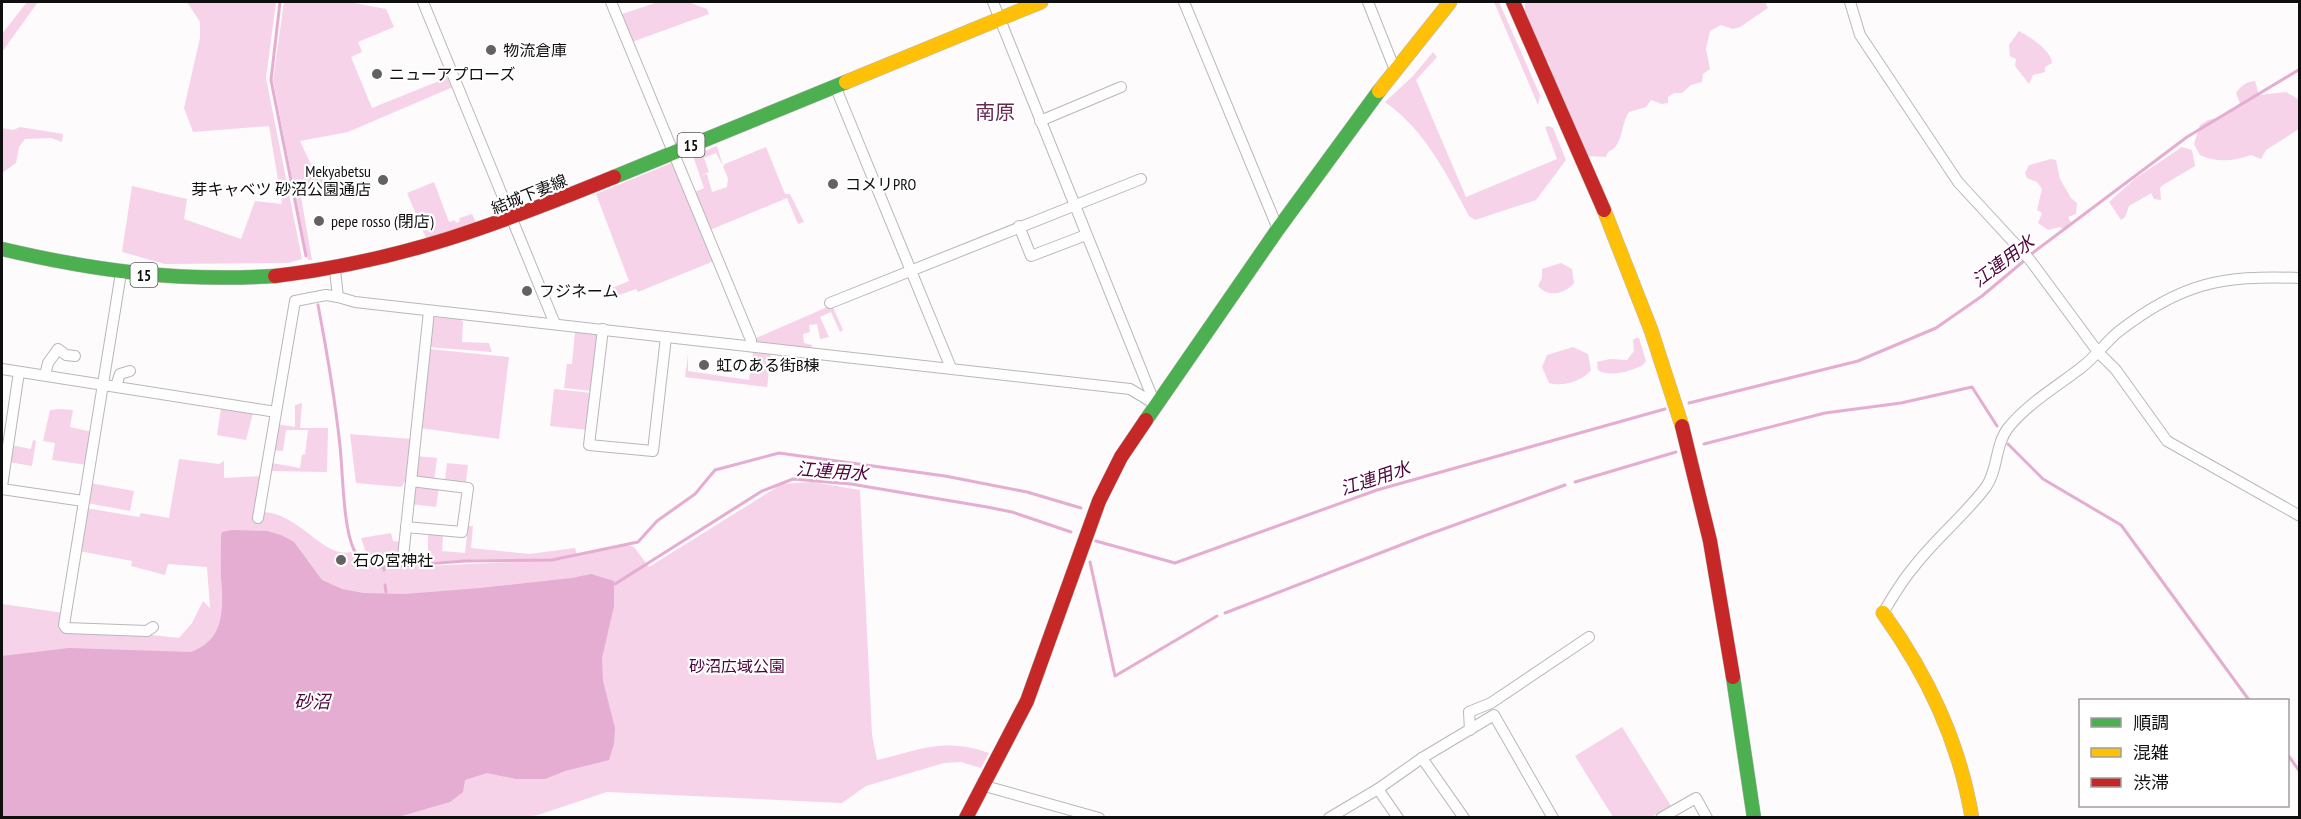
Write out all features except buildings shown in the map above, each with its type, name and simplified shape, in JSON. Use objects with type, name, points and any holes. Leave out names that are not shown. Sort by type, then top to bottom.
[{"type":"street","points":[[423,2],[555,324]]},
{"type":"street","points":[[611,2],[751,340],[751,346]]},
{"type":"street","points":[[993,2],[1155,404]]},
{"type":"street","name":"結城下妻線","points":[[2,249],[121,273],[239,278],[335,270],[409,254],[512,219],[1041,2]]},
{"type":"street","points":[[1184,2],[1278,229]]},
{"type":"street","points":[[1368,2],[1395,70]]},
{"type":"street","points":[[966,818],[985,786],[1027,701],[1099,501],[1121,457],[1155,404],[1278,229],[1395,70],[1450,2]]},
{"type":"street","points":[[1513,2],[1610,227],[1668,379],[1698,486],[1721,595],[1754,818]]},
{"type":"street","points":[[1850,2],[1860,35],[1952,174],[2026,256],[2098,352],[2116,370],[2167,441],[2300,516]]},
{"type":"street","points":[[835,86],[951,368]]},
{"type":"street","points":[[1041,121],[1121,87]]},
{"type":"street","points":[[830,303],[910,269],[1141,179]]},
{"type":"street","points":[[1019,226],[1031,256],[1086,235]]},
{"type":"street","points":[[335,270],[338,297]]},
{"type":"street","points":[[121,273],[64,625],[66,628],[147,631],[153,627]]},
{"type":"street","points":[[1972,818],[1960,762],[1934,693],[1883,614],[1913,568],[1988,484],[2000,443],[2008,428],[2098,352],[2117,333],[2151,309],[2191,287],[2227,279],[2260,276],[2300,278]]},
{"type":"street","points":[[258,518],[295,301],[326,296],[338,297],[355,303],[1130,389],[1155,404]]},
{"type":"street","points":[[403,557],[429,311]]},
{"type":"street","points":[[603,329],[589,445],[653,451],[666,337]]},
{"type":"street","points":[[45,375],[48,363],[58,349],[66,355],[75,356]]},
{"type":"street","points":[[2,369],[276,412]]},
{"type":"street","points":[[116,386],[120,374],[130,371]]},
{"type":"street","points":[[19,372],[2,488],[83,501]]},
{"type":"street","points":[[406,527],[462,532],[468,488],[411,481]]},
{"type":"street","points":[[1470,730],[1469,712],[1491,703],[1588,637]]},
{"type":"street","points":[[1329,818],[1494,715],[1553,818]]},
{"type":"street","points":[[1422,758],[1464,818]]},
{"type":"street","points":[[985,786],[1099,818]]},
{"type":"street","points":[[1378,789],[1398,818]]},
{"type":"street","points":[[1662,818],[1696,798],[1707,818]]},
{"type":"green space","points":[[27,2],[38,2],[2,52],[2,34]]},
{"type":"green space","points":[[187,2],[276,2],[266,78],[302,259],[288,263],[165,264],[122,252],[132,186],[187,199],[184,219],[241,239],[255,201],[282,204],[269,126],[193,132],[184,108],[200,38],[200,22]]},
{"type":"green space","points":[[284,2],[349,2],[386,9],[394,27],[358,42],[362,52],[351,57],[372,108],[449,77],[453,87],[348,132],[300,141],[313,169],[320,169],[324,183],[300,191],[312,260],[308,260],[273,80]]},
{"type":"green space","points":[[658,2],[688,2],[707,9],[709,14],[632,42],[622,14]]},
{"type":"green space","points":[[1494,2],[1499,2],[1540,95],[1538,105]]},
{"type":"green space","points":[[1517,2],[1765,2],[1768,8],[1740,27],[1733,29],[1721,25],[1710,31],[1706,49],[1710,69],[1703,74],[1702,82],[1691,85],[1682,93],[1674,93],[1668,97],[1668,103],[1662,104],[1651,100],[1646,107],[1629,112],[1615,148],[1606,157],[1585,156],[1551,84],[1549,62],[1544,61],[1540,44],[1534,44],[1525,3]]},
{"type":"green space","points":[[2019,31],[2044,48],[2052,63],[2045,67],[2045,72],[2033,75],[2029,84],[2015,66],[2016,59],[2010,56],[2009,45]]},
{"type":"green space","points":[[1433,52],[1437,57],[1416,80],[1466,197],[1557,159],[1545,127],[1548,126],[1553,128],[1566,160],[1536,200],[1475,220],[1469,216],[1434,154],[1412,126],[1385,102],[1412,77]]},
{"type":"green space","points":[[2255,81],[2259,95],[2286,92],[2298,99],[2299,129],[2266,150],[2261,159],[2251,155],[2232,160],[2219,160],[2200,155],[2194,144],[2200,125],[2208,120],[2222,117],[2240,103],[2236,93],[2244,85]]},
{"type":"green space","points":[[20,127],[63,134],[62,142],[51,138],[25,139],[19,147],[16,163],[2,173],[2,128],[13,130]]},
{"type":"green space","points":[[717,146],[723,166],[716,153],[704,158],[709,172],[701,175],[707,174],[712,192],[727,187],[728,178],[723,167],[725,164],[766,147],[785,194],[790,194],[804,222],[798,224],[787,198],[710,230],[695,192],[704,188],[693,156]]},
{"type":"green space","points":[[2182,147],[2192,150],[2195,166],[2160,188],[2161,200],[2154,199],[2151,193],[2129,206],[2125,217],[2121,220],[2109,202],[2136,178]]},
{"type":"green space","points":[[2051,159],[2056,160],[2060,179],[2071,198],[2077,203],[2076,214],[2068,217],[2072,224],[2066,230],[2060,227],[2048,230],[2038,223],[2042,213],[2037,210],[2042,189],[2037,182],[2027,178],[2025,173],[2029,165]]},
{"type":"green space","points":[[674,162],[714,261],[638,292],[636,289],[608,299],[605,291],[629,281],[596,194]]},
{"type":"green space","points":[[434,182],[449,222],[455,220],[456,223],[460,221],[459,218],[472,214],[476,222],[426,238],[407,193]]},
{"type":"green space","points":[[1561,263],[1572,269],[1574,283],[1561,292],[1551,293],[1542,290],[1538,286],[1542,278],[1542,269]]},
{"type":"green space","points":[[832,305],[843,330],[840,332],[831,312],[820,317],[829,337],[820,339],[817,324],[809,325],[810,332],[803,334],[804,343],[812,345],[811,350],[755,341],[756,338]]},
{"type":"green space","points":[[430,317],[460,319],[463,322],[462,342],[489,343],[492,352],[428,347]]},
{"type":"green space","points":[[575,332],[598,334],[593,391],[564,388],[567,364],[572,364]]},
{"type":"green space","points":[[1639,338],[1646,361],[1643,365],[1614,374],[1598,370],[1597,362],[1610,359],[1627,360],[1634,351],[1633,340]]},
{"type":"green space","points":[[1573,347],[1588,354],[1591,370],[1572,382],[1549,383],[1542,367],[1547,355]]},
{"type":"green space","points":[[429,349],[509,357],[499,439],[420,428]]},
{"type":"green space","points":[[753,351],[769,353],[771,356],[767,387],[685,377],[688,355],[688,371],[749,380]]},
{"type":"green space","points":[[554,389],[592,393],[588,430],[550,426]]},
{"type":"green space","points":[[302,403],[300,428],[328,428],[327,472],[271,471],[272,463],[300,468],[302,455],[305,454],[308,430],[286,430],[283,451],[273,450],[277,424],[295,427],[295,405]]},
{"type":"green space","points":[[221,408],[253,413],[246,440],[217,435]]},
{"type":"green space","points":[[50,410],[73,410],[70,427],[92,432],[87,465],[52,460],[55,443],[43,441]]},
{"type":"green space","points":[[350,434],[411,439],[409,470],[401,487],[356,483]]},
{"type":"green space","points":[[33,440],[36,441],[32,466],[9,462],[11,445],[31,449]]},
{"type":"green space","points":[[416,456],[437,458],[434,481],[416,477]]},
{"type":"green space","name":"砂沼広域公園","points":[[179,459],[219,464],[224,461],[224,478],[262,476],[264,512],[289,520],[331,549],[351,552],[366,566],[377,568],[559,560],[628,545],[634,547],[649,567],[782,484],[812,482],[860,490],[872,735],[877,760],[919,749],[945,746],[973,748],[989,753],[981,768],[961,762],[944,763],[866,786],[842,803],[607,792],[538,815],[517,818],[2,818],[2,604],[64,613],[63,625],[179,638],[192,623],[203,601],[210,608],[207,567],[168,564],[165,575],[131,566],[132,561],[79,551],[86,508],[139,517],[141,513],[169,518]]},
{"type":"green space","points":[[447,463],[468,465],[466,482],[445,480]]},
{"type":"green space","points":[[90,483],[134,491],[130,511],[87,503]]},
{"type":"green space","points":[[414,485],[439,488],[436,507],[411,504]]},
{"type":"green space","points":[[468,526],[473,526],[471,548],[529,554],[575,548],[577,555],[547,560],[486,559],[405,563],[407,550],[413,551],[413,554],[428,556],[428,533],[443,535],[442,551],[465,553]]},
{"type":"green space","points":[[391,533],[393,541],[401,542],[396,557],[368,558],[361,538]]},
{"type":"green space","points":[[1622,727],[1671,806],[1651,817],[1613,817],[1575,756]]},
{"type":"water","name":"砂沼","points":[[267,531],[281,535],[294,542],[322,580],[342,589],[363,593],[405,594],[480,588],[591,574],[614,581],[614,606],[602,658],[603,681],[615,728],[614,744],[609,760],[565,771],[545,779],[516,779],[487,773],[465,780],[463,792],[450,802],[398,817],[2,817],[2,656],[69,648],[191,652],[201,647],[214,635],[221,618],[221,536],[222,532]]},
{"type":"waterway","points":[[280,2],[271,80],[306,256]]},
{"type":"waterway","name":"江連用水","points":[[2030,255],[2187,137],[2300,69]]},
{"type":"waterway","name":"江連用水","points":[[1689,403],[1858,361],[1936,328],[1982,296],[2025,260]]},
{"type":"waterway","points":[[318,305],[336,411],[350,540],[363,562],[384,567],[384,570]]},
{"type":"waterway","points":[[1704,444],[1825,413],[1901,403],[1972,387],[1997,426]]},
{"type":"waterway","name":"江連用水","points":[[1096,541],[1175,563],[1377,490],[1665,409]]},
{"type":"waterway","points":[[2008,444],[2043,479],[2121,525],[2248,699]]},
{"type":"waterway","points":[[1575,482],[1676,452]]},
{"type":"waterway","points":[[384,567],[465,561],[552,560],[638,542],[657,521],[695,494],[715,470],[779,453],[945,476],[1027,492],[1081,508]]},
{"type":"waterway","name":"江連用水","points":[[615,584],[762,491],[793,479],[851,484],[987,507],[1012,512],[1071,532]]},
{"type":"waterway","points":[[1225,613],[1424,536],[1565,485]]},
{"type":"waterway","points":[[1090,562],[1115,676],[1217,616]]},
{"type":"waterway","points":[[385,585],[386,592]]},
{"type":"waterway","points":[[2289,756],[2300,772]]},
{"type":"traffic: fast","points":[[614,177],[846,82]]},
{"type":"traffic: fast","points":[[1146,420],[1278,229],[1379,91]]},
{"type":"traffic: fast","points":[[2,249],[104,269],[137,273],[205,277],[275,276]]},
{"type":"traffic: fast","points":[[1733,677],[1754,818]]},
{"type":"traffic: slow","points":[[846,82],[1041,2]]},
{"type":"traffic: slow","points":[[1379,91],[1450,2]]},
{"type":"traffic: slow","points":[[1604,210],[1651,330],[1682,426]]},
{"type":"traffic: slow","points":[[1883,613],[1928,685],[1939,710],[1959,762],[1972,818]]},
{"type":"traffic: jam","points":[[1513,2],[1604,210]]},
{"type":"traffic: jam","points":[[275,276],[365,261],[407,251],[529,211],[614,177]]},
{"type":"traffic: jam","points":[[966,818],[1027,701],[1099,501],[1121,457],[1146,420]]},
{"type":"traffic: jam","points":[[1682,426],[1710,541],[1733,677]]},
{"type":"place","name":"物流倉庫","points":[[491,50]]},
{"type":"place","name":"ニューアプローズ","points":[[377,74]]},
{"type":"place","name":"Mekyabetsu 芽キャベツ 砂沼公園通店","points":[[383,180]]},
{"type":"place","name":"コメリPRO","points":[[833,184]]},
{"type":"place","name":"pepe rosso (閉店)","points":[[319,221]]},
{"type":"place","name":"フジネーム","points":[[527,291]]},
{"type":"place","name":"虹のある街B棟","points":[[704,365]]},
{"type":"place","name":"石の宮神社","points":[[341,560]]},
{"type":"district","name":"南原","points":[[995,112]]}]
